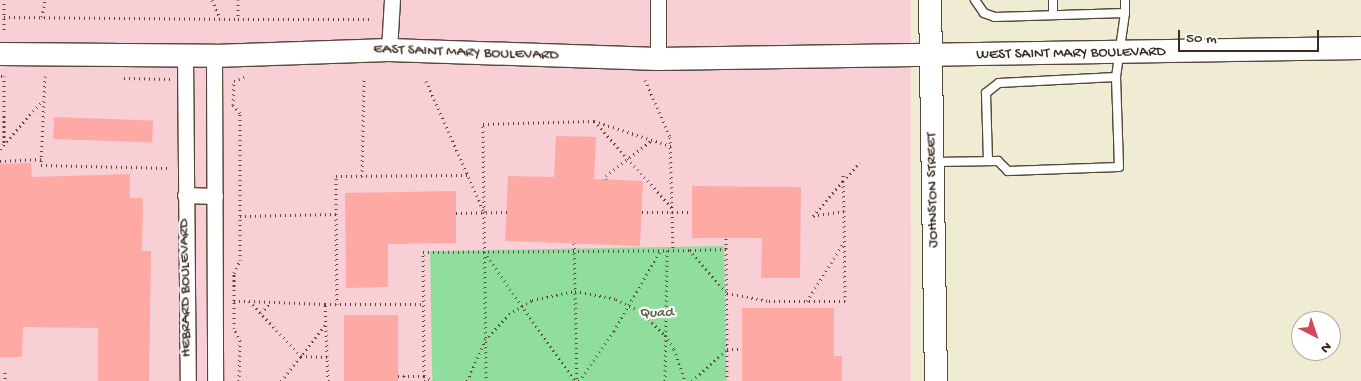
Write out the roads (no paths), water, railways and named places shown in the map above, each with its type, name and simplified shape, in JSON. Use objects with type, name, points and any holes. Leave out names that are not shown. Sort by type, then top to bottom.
[{"type":"street","points":[[389,50],[392,0]]},
{"type":"street","points":[[658,0],[658,59]]},
{"type":"street","name":"JOHNSTON STREET","points":[[930,0],[936,381]]},
{"type":"street","name":"WEST SAINT MARY BOULEVARD","points":[[931,57],[1361,48]]},
{"type":"street","name":"EAST SAINT MARY BOULEVARD","points":[[2,54],[214,56],[389,50],[658,59],[931,57]]},
{"type":"street","name":"HEBRARD BOULEVARD","points":[[185,56],[188,381]]},
{"type":"street","name":"HEBRARD BOULEVARD","points":[[214,56],[215,381]]},
{"type":"street","points":[[185,195],[215,196]]},
{"type":"lane","points":[[974,0],[984,13],[995,17],[1124,13]]},
{"type":"lane","points":[[1053,0],[1053,15]]},
{"type":"lane","points":[[933,162],[998,161],[1008,171],[1120,167],[1116,77],[1125,0]]},
{"type":"lane","points":[[988,161],[986,93],[999,83],[1116,77]]},
{"type":"park label","name":"Quad","points":[[657,314]]}]
